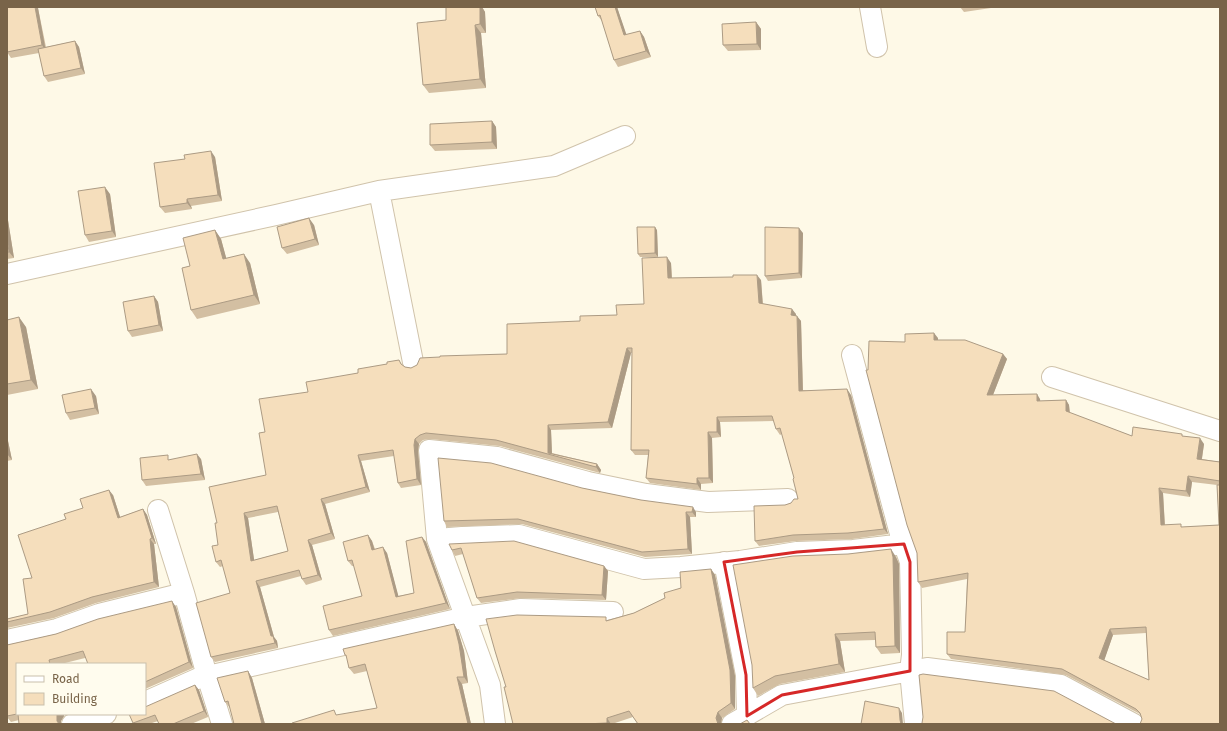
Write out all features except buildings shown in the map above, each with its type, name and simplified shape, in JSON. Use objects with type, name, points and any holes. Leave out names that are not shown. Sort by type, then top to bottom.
[{"type":"street","points":[[870,7],[877,47]]},
{"type":"street","points":[[7,274],[379,191],[554,166],[625,136]]},
{"type":"street","points":[[379,191],[413,362]]},
{"type":"street","points":[[852,355],[900,534],[910,562],[912,654],[910,671],[915,724]]},
{"type":"street","points":[[1052,377],[1220,431]]},
{"type":"street","points":[[495,724],[490,685],[437,539],[429,450],[497,457],[588,482],[646,494],[708,502],[788,499]]},
{"type":"street","points":[[158,510],[184,593],[206,676],[222,724]]},
{"type":"street","points":[[437,539],[519,535],[644,569],[681,567],[797,552],[852,550],[904,544]]},
{"type":"street","points":[[724,562],[746,675],[740,720]]},
{"type":"street","points":[[7,640],[57,630],[99,614],[184,593]]},
{"type":"street","points":[[146,702],[206,676],[466,617],[521,608],[613,612]]},
{"type":"street","points":[[740,720],[782,695],[927,668],[1061,685],[1134,724]]},
{"type":"street","points":[[72,724],[103,715]]},
{"type":"highlighted area","points":[[904,544],[910,562],[910,671],[782,695],[747,716],[746,675],[724,562],[797,552]]}]
